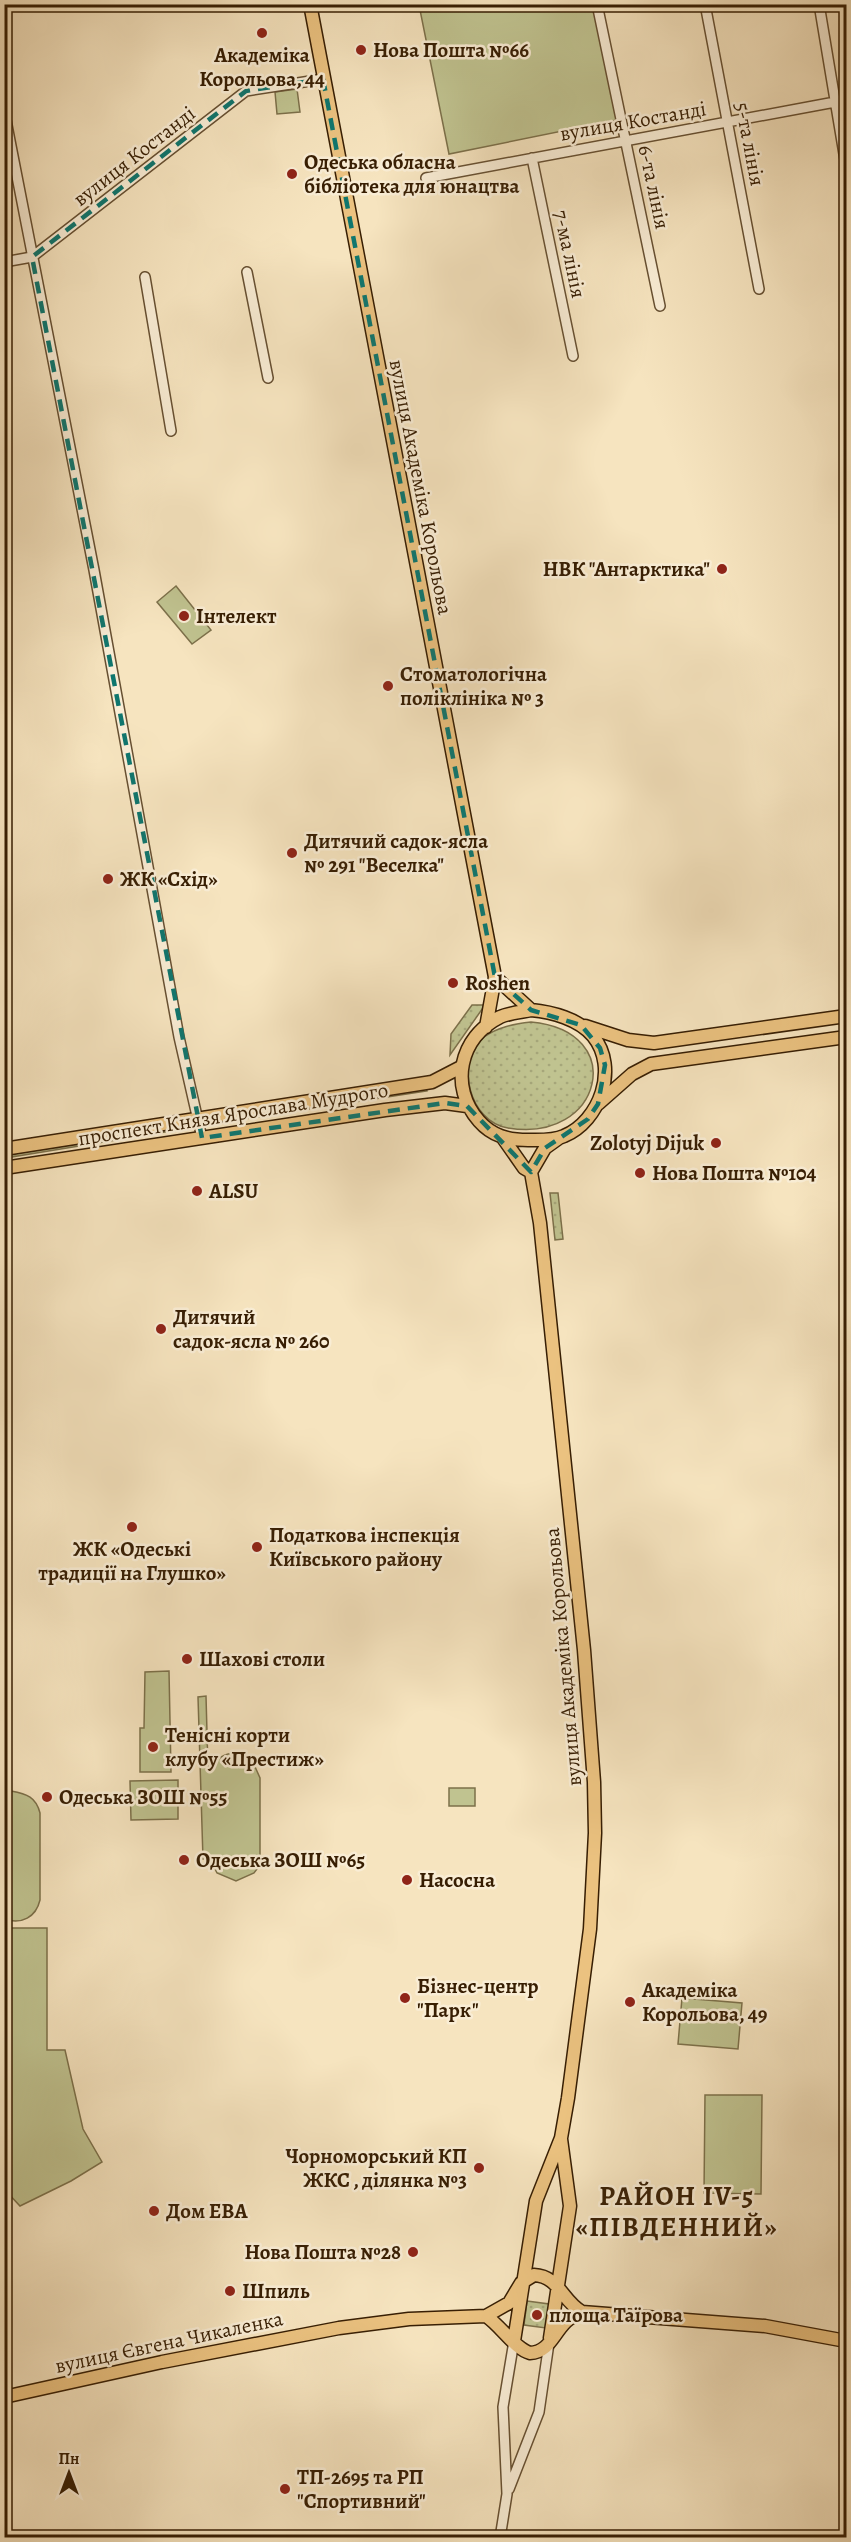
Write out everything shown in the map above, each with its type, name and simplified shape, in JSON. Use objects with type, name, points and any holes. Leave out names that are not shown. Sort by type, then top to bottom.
[{"type":"main road","name":"вулиця Академіка Корольова","points":[[310,4],[495,977],[486,1027]]},
{"type":"main road","points":[[495,977],[531,1010],[628,1040],[654,1043],[846,1016]]},
{"type":"main road","points":[[531,1010],[499,1018],[486,1027],[470,1043],[461,1067],[462,1091],[467,1106],[483,1126],[502,1138],[524,1168],[531,1172],[545,1148],[588,1119],[598,1104],[632,1074],[651,1064],[846,1037]]},
{"type":"main road","points":[[581,1025],[600,1048],[605,1065],[598,1104]]},
{"type":"main road","name":"проспект Князя Ярослава Мудрого","points":[[4,1149],[432,1082],[461,1067]]},
{"type":"main road","name":"проспект Князя Ярослава Мудрого","points":[[4,1168],[435,1104],[467,1106]]},
{"type":"main road","points":[[502,1138],[523,1140],[559,1138]]},
{"type":"main road","name":"вулиця Академіка Корольова","points":[[524,2279],[536,2201],[561,2138],[573,2066],[590,1929],[595,1833],[594,1782],[580,1609],[540,1223],[531,1172]]},
{"type":"main road","name":"вулиця Академіка Корольова","points":[[558,2285],[570,2206],[561,2138]]},
{"type":"main road","points":[[582,2312],[566,2319],[542,2351],[530,2353],[519,2348],[486,2316],[509,2303],[524,2279],[534,2274],[543,2276],[558,2285],[569,2304],[582,2312],[765,2326],[846,2341]]},
{"type":"main road","points":[[514,2341],[524,2279]]},
{"type":"main road","points":[[549,2343],[558,2285]]},
{"type":"main road","name":"вулиця Євгена Чикаленка","points":[[4,2397],[162,2362],[339,2328],[410,2319],[486,2316]]},
{"type":"street","name":"6-та лінія","points":[[597,4],[660,306]]},
{"type":"street","name":"5-та лінія","points":[[705,4],[759,290]]},
{"type":"street","points":[[819,4],[846,166]]},
{"type":"street","name":"вулиця Костанді","points":[[4,262],[32,257],[246,91],[323,79]]},
{"type":"street","name":"вулиця Костанді","points":[[426,178],[835,102]]},
{"type":"street","points":[[835,102],[846,106]]},
{"type":"street","points":[[4,110],[96,582],[179,1036],[202,1138]]},
{"type":"street","name":"7-ма лінія","points":[[532,158],[573,356]]},
{"type":"street","points":[[247,272],[268,378]]},
{"type":"street","points":[[144,277],[171,431]]},
{"type":"street","points":[[500,2538],[507,2494],[503,2408],[514,2341]]},
{"type":"street","points":[[507,2494],[539,2412],[549,2343]]},
{"type":"highlighted area","points":[[323,79],[495,977],[531,1010],[581,1025],[600,1048],[605,1065],[598,1104],[588,1119],[545,1148],[531,1172],[467,1106],[445,1103],[202,1138],[32,257],[246,91]]},
{"type":"green space","points":[[419,5],[593,5],[617,120],[449,154]]},
{"type":"green space","points":[[297,89],[300,112],[277,114],[275,92]]},
{"type":"green space","name":"Інтелект","points":[[176,586],[211,630],[192,644],[157,602]]},
{"type":"green space","points":[[472,1005],[485,1005],[450,1055],[451,1034]]},
{"type":"green space","points":[[531,1022],[562,1030],[582,1045],[592,1064],[592,1084],[583,1104],[565,1119],[540,1128],[508,1128],[484,1115],[475,1103],[468,1075],[470,1060],[475,1048],[484,1037],[506,1026]]},
{"type":"green space","points":[[426,1087],[427,1091],[205,1125],[204,1121]]},
{"type":"green space","points":[[183,1125],[184,1129],[5,1158],[5,1153]]},
{"type":"green space","points":[[550,1193],[558,1193],[563,1239],[555,1240]]},
{"type":"green space","points":[[169,1671],[171,1772],[140,1772],[140,1728],[144,1728],[145,1672]]},
{"type":"green space","points":[[206,1696],[208,1769],[222,1756],[239,1754],[252,1760],[260,1778],[260,1865],[254,1873],[236,1881],[217,1873],[210,1859],[203,1859],[198,1697]]},
{"type":"green space","points":[[178,1780],[178,1819],[131,1820],[130,1781]]},
{"type":"green space","points":[[449,1788],[475,1788],[475,1806],[449,1806]]},
{"type":"green space","points":[[11,1791],[30,1797],[36,1803],[40,1813],[40,1900],[32,1915],[17,1921],[4,1919],[5,1792]]},
{"type":"green space","points":[[5,1928],[47,1928],[47,2050],[65,2050],[83,2129],[102,2162],[71,2181],[20,2206],[5,2190]]},
{"type":"green space","points":[[682,1998],[742,2003],[738,2049],[678,2044]]},
{"type":"green space","points":[[705,2095],[762,2095],[761,2194],[704,2193]]},
{"type":"green space","name":"площа Таїрова","points":[[527,2301],[549,2304],[546,2328],[524,2325]]},
{"type":"place","name":"Академіка Корольова, 44","points":[[262,33]]},
{"type":"place","name":"Нова Пошта №66","points":[[361,50]]},
{"type":"place","name":"Одеська обласна бібліотека для юнацтва","points":[[292,174]]},
{"type":"place","name":"НВК \"Антарктика\"","points":[[722,569]]},
{"type":"place","name":"Інтелект","points":[[184,616]]},
{"type":"place","name":"Стоматологічна поліклініка № 3","points":[[388,686]]},
{"type":"place","name":"Дитячий садок-ясла № 291 \"Веселка\"","points":[[292,853]]},
{"type":"place","name":"ЖК «Схід»","points":[[108,879]]},
{"type":"place","name":"Roshen","points":[[453,983]]},
{"type":"place","name":"Zolotyj Dijuk","points":[[716,1143]]},
{"type":"place","name":"Нова Пошта №104","points":[[640,1173]]},
{"type":"place","name":"ALSU","points":[[197,1191]]},
{"type":"place","name":"Дитячий садок-ясла № 260","points":[[161,1329]]},
{"type":"place","name":"ЖК «Одеські традиції на Глушко»","points":[[132,1527]]},
{"type":"place","name":"Податкова інспекція Київського району","points":[[257,1547]]},
{"type":"place","name":"Шахові столи","points":[[187,1659]]},
{"type":"place","name":"Тенісні корти клубу «Престиж»","points":[[153,1747]]},
{"type":"place","name":"Одеська ЗОШ №55","points":[[47,1797]]},
{"type":"place","name":"Одеська ЗОШ №65","points":[[184,1860]]},
{"type":"place","name":"Насосна","points":[[407,1880]]},
{"type":"place","name":"Бізнес-центр \"Парк\"","points":[[405,1998]]},
{"type":"place","name":"Академіка Корольова, 49","points":[[630,2002]]},
{"type":"place","name":"Чорноморський КП ЖКС , ділянка №3","points":[[479,2168]]},
{"type":"place","name":"Дом ЕВА","points":[[154,2211]]},
{"type":"place","name":"Нова Пошта №28","points":[[413,2252]]},
{"type":"place","name":"Шпиль","points":[[230,2291]]},
{"type":"place","name":"площа Таїрова","points":[[537,2315]]},
{"type":"place","name":"ТП-2695 та РП \"Спортивний\"","points":[[285,2489]]},
{"type":"district","name":"РАЙОН IV-5 «ПІВДЕННИЙ»","points":[[677,2212]]}]
